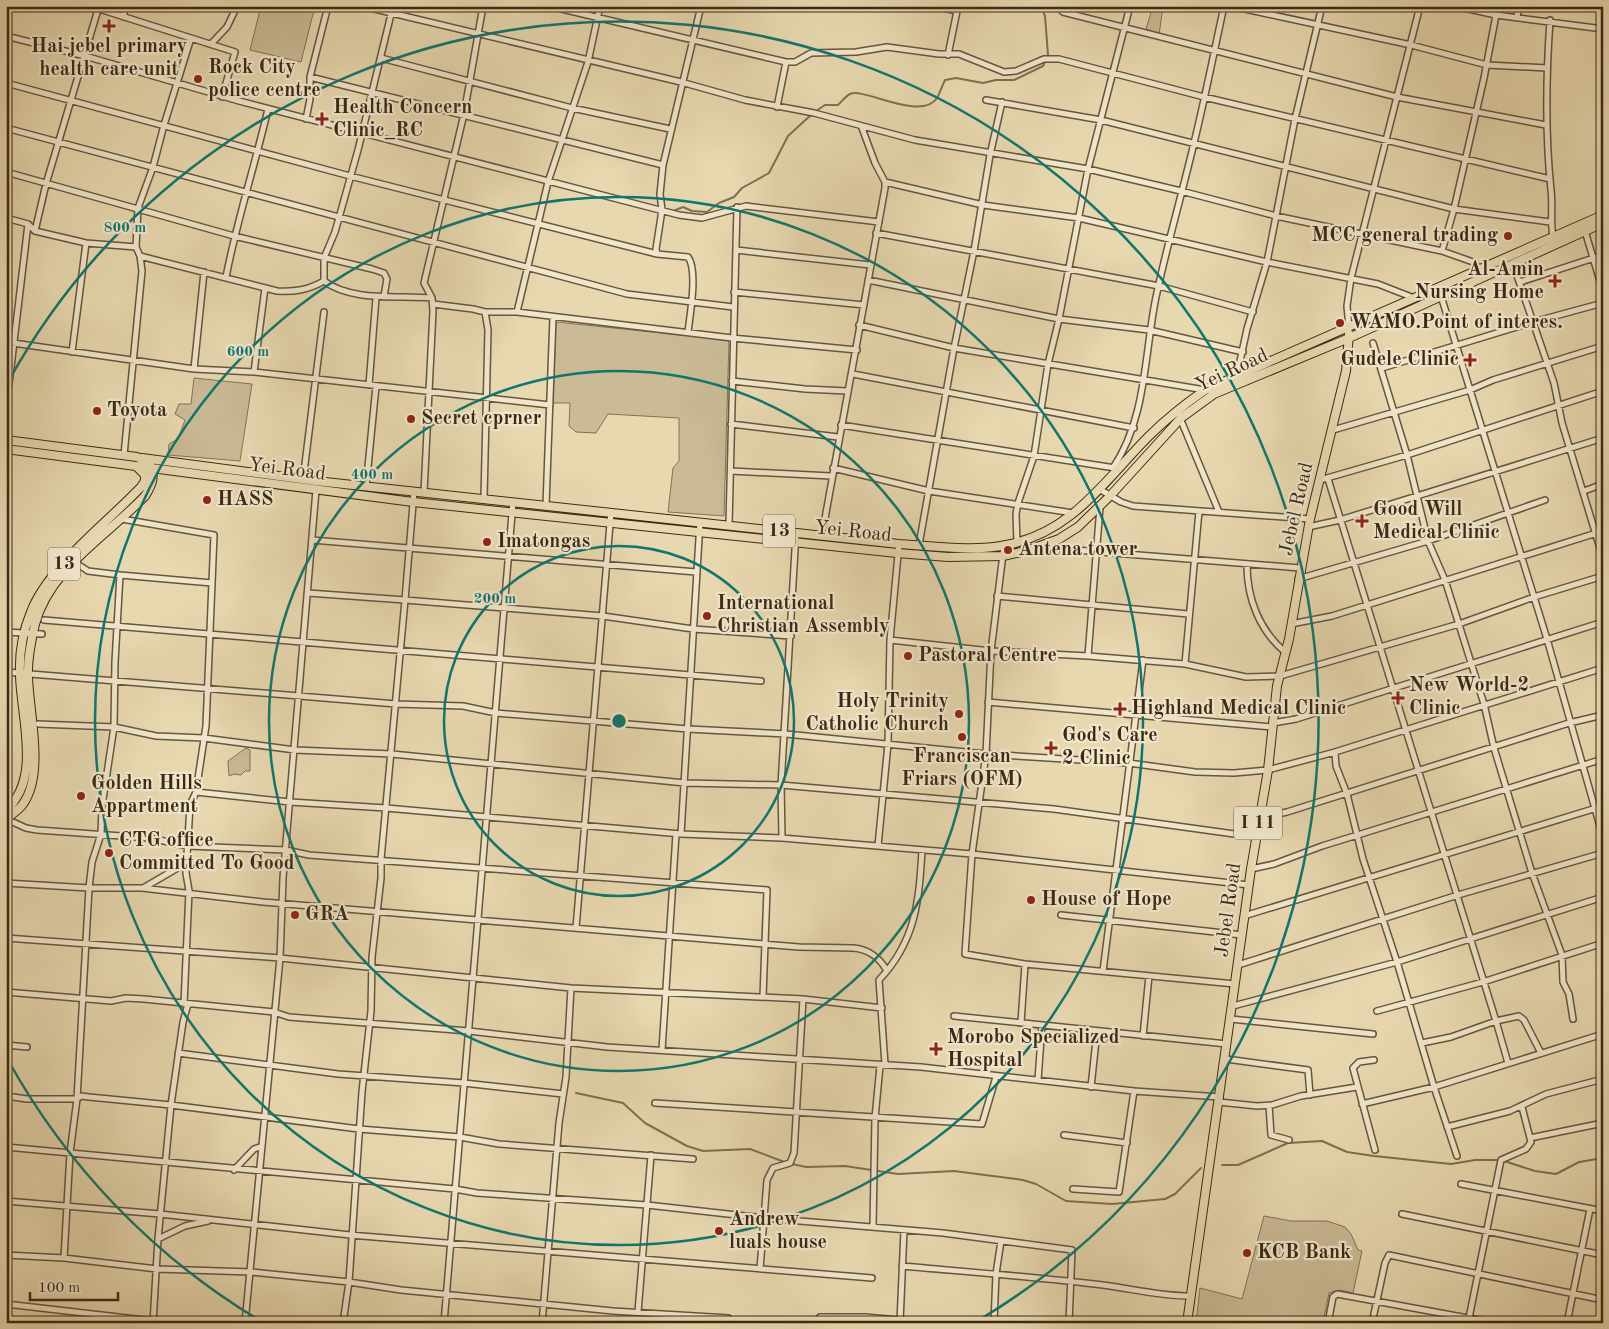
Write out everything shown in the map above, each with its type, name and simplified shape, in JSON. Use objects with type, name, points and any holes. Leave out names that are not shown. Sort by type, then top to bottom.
[{"type":"main road","name":"Yei Road","points":[[6,440],[303,480],[899,544],[962,547],[1004,546],[1017,543],[1053,528],[1075,513],[1101,490],[1116,468],[1149,436],[1177,410],[1205,390],[1603,215]]},
{"type":"main road","name":"Yei Road","points":[[6,449],[316,490],[512,513],[897,553],[948,557],[1003,556],[1038,548],[1067,535],[1110,496],[1181,418],[1214,394],[1349,338],[1603,223]]},
{"type":"main road","name":"Jebel Road","points":[[1187,1323],[1226,1059],[1258,818],[1268,770],[1280,676],[1308,527],[1324,479],[1348,363],[1349,327]]},
{"type":"main road","points":[[6,819],[23,804],[32,780],[34,754],[29,706],[28,659],[38,614],[51,589],[62,575],[145,496],[152,481],[152,469],[142,458]]},
{"type":"main road","name":"13","points":[[6,810],[16,801],[25,779],[26,760],[20,673],[27,622],[38,596],[69,558],[141,487],[145,481],[145,475],[136,466]]},
{"type":"street","points":[[90,6],[235,52],[222,97]]},
{"type":"street","points":[[124,6],[124,17]]},
{"type":"street","points":[[211,44],[227,27],[237,6]]},
{"type":"street","points":[[306,119],[310,99],[310,77],[328,6]]},
{"type":"street","points":[[362,6],[588,62],[681,82],[777,107],[814,113],[862,128],[990,154],[1088,169],[1276,216],[1442,251],[1473,262],[1480,268]]},
{"type":"street","points":[[324,281],[324,258],[339,218],[373,91],[393,6]]},
{"type":"street","points":[[424,492],[433,304],[424,283],[464,114],[483,6]]},
{"type":"street","points":[[549,6],[786,62],[795,62],[812,53],[902,48],[967,56],[1004,72],[1016,71],[1039,61],[1053,58],[1386,142],[1550,180]]},
{"type":"street","points":[[517,312],[537,222],[561,138],[588,62],[600,6]]},
{"type":"street","points":[[657,254],[662,210],[660,194],[662,165],[700,6]]},
{"type":"street","points":[[934,6],[958,9],[948,55]]},
{"type":"street","points":[[1057,6],[1063,12],[1397,97],[1476,111],[1521,122],[1546,125]]},
{"type":"street","points":[[1017,543],[1016,514],[1018,503],[1034,456],[1048,364],[1059,319],[1088,169],[1130,6]]},
{"type":"street","points":[[841,425],[938,442],[1116,468],[1134,428],[1144,381],[1149,330],[1169,238],[1194,144],[1224,6]]},
{"type":"street","points":[[1231,6],[1316,26],[1411,45],[1487,64],[1547,68]]},
{"type":"street","points":[[1236,375],[1267,262],[1294,119],[1322,6]]},
{"type":"street","points":[[1349,327],[1348,306],[1351,278],[1375,190],[1420,6]]},
{"type":"street","points":[[1455,6],[1496,15],[1550,20],[1603,29]]},
{"type":"street","points":[[1517,17],[1519,6]]},
{"type":"street","points":[[35,231],[46,184],[60,143],[98,7]]},
{"type":"street","points":[[1442,251],[1454,209],[1487,64],[1496,15]]},
{"type":"street","points":[[1550,20],[1546,125],[1552,192],[1550,222],[1553,236]]},
{"type":"street","points":[[6,36],[85,56],[222,97],[679,215],[702,218],[737,207],[760,207],[879,222]]},
{"type":"street","points":[[124,455],[142,270],[140,256],[136,247],[138,208],[153,167],[164,125],[192,38]]},
{"type":"street","points":[[381,58],[572,108],[670,129]]},
{"type":"street","points":[[777,107],[786,62]]},
{"type":"street","points":[[310,77],[373,91],[662,165]]},
{"type":"street","points":[[6,83],[350,176],[444,198],[657,254],[688,257],[693,279],[688,332]]},
{"type":"street","points":[[986,100],[1101,120],[1454,209],[1550,222]]},
{"type":"street","points":[[919,545],[954,348],[983,205],[990,154],[1002,102]]},
{"type":"street","points":[[226,277],[234,236],[259,150],[268,109]]},
{"type":"street","points":[[6,128],[434,242],[527,269],[627,294],[690,304],[733,307]]},
{"type":"street","points":[[822,535],[838,437],[847,391],[853,374],[859,325],[885,182],[875,163],[862,128]]},
{"type":"street","points":[[6,172],[234,236],[384,273],[387,279],[384,296]]},
{"type":"street","points":[[885,182],[983,205],[1079,218],[1267,262],[1378,284],[1414,298]]},
{"type":"street","points":[[729,525],[732,338],[737,207]]},
{"type":"street","points":[[6,218],[28,224],[35,231],[86,243],[136,247]]},
{"type":"street","points":[[6,408],[28,224]]},
{"type":"street","points":[[1585,231],[1603,291]]},
{"type":"street","points":[[876,233],[1159,286],[1253,312]]},
{"type":"street","points":[[72,352],[86,243]]},
{"type":"street","points":[[736,250],[870,264]]},
{"type":"street","points":[[1520,282],[1603,255]]},
{"type":"street","points":[[140,256],[265,288],[299,291],[312,288],[324,281]]},
{"type":"street","points":[[1513,264],[1547,364],[1603,558]]},
{"type":"street","points":[[194,369],[204,272]]},
{"type":"street","points":[[868,280],[1059,319],[1149,330],[1242,352]]},
{"type":"street","points":[[324,281],[330,286],[376,298],[384,296],[432,298]]},
{"type":"street","points":[[254,372],[265,288]]},
{"type":"street","points":[[734,292],[864,305]]},
{"type":"street","points":[[1441,296],[1547,639],[1567,706],[1569,723],[1583,764],[1603,837]]},
{"type":"street","points":[[369,385],[376,298]]},
{"type":"street","points":[[433,304],[473,308],[484,312],[517,312],[732,338],[857,350]]},
{"type":"street","points":[[1382,368],[1533,322],[1603,304]]},
{"type":"street","points":[[303,480],[324,312]]},
{"type":"street","points":[[484,312],[488,330],[484,498]]},
{"type":"street","points":[[546,505],[554,317]]},
{"type":"street","points":[[859,325],[954,348],[1205,390]]},
{"type":"street","points":[[6,342],[194,369],[254,372],[487,400],[550,405]]},
{"type":"street","points":[[1373,342],[1407,455],[1428,541],[1445,580],[1484,704],[1494,748],[1532,873],[1545,914],[1562,956],[1563,982],[1569,994],[1573,1019]]},
{"type":"street","points":[[1333,430],[1470,390],[1493,380],[1603,346]]},
{"type":"street","points":[[853,374],[1134,428]]},
{"type":"street","points":[[732,381],[804,389],[847,391]]},
{"type":"street","points":[[366,486],[376,386]]},
{"type":"street","points":[[1508,1063],[1458,895],[1418,771],[1369,604],[1324,479],[1407,455],[1558,404],[1603,391]]},
{"type":"street","points":[[1177,410],[1218,512]]},
{"type":"street","points":[[731,424],[838,437]]},
{"type":"street","points":[[1308,527],[1340,520],[1603,438]]},
{"type":"street","points":[[833,468],[929,491],[1075,513]]},
{"type":"street","points":[[731,470],[831,476]]},
{"type":"street","points":[[1584,491],[1603,484]]},
{"type":"street","points":[[245,1323],[261,1171],[260,1147],[265,1116],[280,958],[286,850],[305,644],[316,490]]},
{"type":"street","points":[[1101,490],[1133,506],[1310,518]]},
{"type":"street","points":[[344,1323],[349,1282],[350,1235],[359,1129],[370,1024],[376,912],[381,878],[380,859],[392,754],[414,492]]},
{"type":"street","points":[[1298,579],[1428,541],[1545,500]]},
{"type":"street","points":[[444,1323],[513,502]]},
{"type":"street","points":[[1088,656],[1100,505]]},
{"type":"street","points":[[1185,664],[1188,614],[1199,511]]},
{"type":"street","points":[[576,928],[611,512]]},
{"type":"street","points":[[6,1304],[153,1322],[160,1214],[171,1105],[186,1004],[189,891],[186,863],[187,846],[190,805],[196,792],[204,738],[214,534],[122,519]]},
{"type":"street","points":[[662,1050],[673,884],[685,783],[700,522]]},
{"type":"street","points":[[1291,624],[1332,616],[1603,531]]},
{"type":"street","points":[[782,838],[781,785],[786,734],[796,533]]},
{"type":"street","points":[[312,540],[696,572]]},
{"type":"street","points":[[878,846],[888,744],[890,640],[899,544]]},
{"type":"street","points":[[1004,546],[991,651],[986,754],[972,854],[965,954],[1025,964],[1235,984]]},
{"type":"street","points":[[1038,548],[1300,568]]},
{"type":"street","points":[[76,563],[88,571],[212,583]]},
{"type":"street","points":[[1247,565],[1247,584],[1258,618],[1277,645],[1285,652]]},
{"type":"street","points":[[64,1258],[70,1153],[77,1099],[89,888],[92,862],[101,834],[102,806],[114,726],[120,575]]},
{"type":"street","points":[[890,640],[991,651],[1185,664],[1246,677],[1280,676],[1459,624],[1534,597],[1603,576]]},
{"type":"street","points":[[308,593],[603,616],[694,629],[791,636]]},
{"type":"street","points":[[997,596],[1188,614]]},
{"type":"street","points":[[44,620],[305,644],[761,681]]},
{"type":"street","points":[[988,702],[1273,725],[1603,622]]},
{"type":"street","points":[[6,632],[42,634]]},
{"type":"street","points":[[1103,971],[1128,763],[1137,714],[1143,660]]},
{"type":"street","points":[[6,672],[396,704],[463,706],[496,712],[688,729],[786,734],[986,754],[1128,763],[1195,772],[1234,773],[1268,770],[1335,752],[1603,668]]},
{"type":"street","points":[[1258,818],[1287,812],[1569,723],[1603,715]]},
{"type":"street","points":[[38,724],[114,726],[156,736],[204,738],[295,750],[392,754],[685,783],[781,785],[978,804],[1054,809],[1256,837]]},
{"type":"street","points":[[1335,752],[1336,766],[1347,794],[1356,836],[1398,962],[1434,1086],[1457,1156]]},
{"type":"street","points":[[1251,869],[1274,864],[1583,764],[1603,760]]},
{"type":"street","points":[[196,792],[290,802],[386,808],[678,834],[782,838],[972,854],[1115,868],[1249,885]]},
{"type":"street","points":[[1244,916],[1519,830],[1603,806]]},
{"type":"street","points":[[6,819],[32,829],[150,838],[187,846],[286,850],[309,855],[380,859],[579,878],[767,890],[763,998]]},
{"type":"street","points":[[873,1226],[875,1118],[882,1065],[882,1008],[879,980],[887,971],[911,931],[919,898],[922,850]]},
{"type":"street","points":[[1238,965],[1458,895],[1603,853]]},
{"type":"street","points":[[142,888],[153,884],[186,863]]},
{"type":"street","points":[[6,883],[189,891],[282,903],[376,912],[765,942],[816,948],[859,948],[880,959],[887,971]]},
{"type":"street","points":[[1233,1006],[1398,962],[1603,897]]},
{"type":"street","points":[[1061,915],[1242,935]]},
{"type":"street","points":[[6,938],[280,958],[571,988],[803,999],[882,1008]]},
{"type":"street","points":[[1377,1011],[1483,982],[1603,943]]},
{"type":"street","points":[[1021,1023],[1025,964]]},
{"type":"street","points":[[1143,1036],[1149,976]]},
{"type":"street","points":[[542,1323],[557,1147],[564,1094],[571,988]]},
{"type":"street","points":[[6,992],[111,1001],[126,998],[144,998],[274,1012],[289,1017],[469,1031],[662,1050],[882,1065],[1038,1080],[1220,1100],[1257,1106],[1357,1087]]},
{"type":"street","points":[[760,1270],[767,1180],[774,1168],[790,1163],[794,1153],[803,999]]},
{"type":"street","points":[[954,1016],[1228,1044]]},
{"type":"street","points":[[1422,1043],[1452,1037],[1496,1021],[1519,1016],[1524,1020],[1541,1053]]},
{"type":"street","points":[[1231,1019],[1373,1034]]},
{"type":"street","points":[[1038,1080],[1042,1025]]},
{"type":"street","points":[[1091,1086],[1097,1030]]},
{"type":"street","points":[[1362,1104],[1434,1086],[1603,1034]]},
{"type":"street","points":[[6,1045],[27,1048]]},
{"type":"street","points":[[178,1053],[269,1065],[564,1094]]},
{"type":"street","points":[[1226,1059],[1308,1070],[1310,1095]]},
{"type":"street","points":[[1374,1060],[1359,1062],[1353,1068],[1375,1150]]},
{"type":"street","points":[[655,1103],[982,1124],[996,1077]]},
{"type":"street","points":[[1447,1127],[1522,1107],[1546,1094],[1603,1079]]},
{"type":"street","points":[[1074,1189],[1119,1192],[1134,1091]]},
{"type":"street","points":[[6,1096],[27,1099],[77,1099],[81,1096],[265,1116],[359,1129],[460,1137],[498,1144],[693,1158]]},
{"type":"street","points":[[1269,1105],[1271,1135],[1290,1140]]},
{"type":"street","points":[[1469,1320],[1501,1160],[1529,1147],[1530,1138],[1522,1107]]},
{"type":"street","points":[[1530,1138],[1603,1123]]},
{"type":"street","points":[[1064,1135],[1127,1143]]},
{"type":"street","points":[[6,1147],[234,1170],[455,1189],[477,1193],[647,1205],[764,1218],[873,1226],[1072,1250],[1070,1323]]},
{"type":"street","points":[[234,1170],[254,1149],[260,1147]]},
{"type":"street","points":[[638,1312],[651,1155]]},
{"type":"street","points":[[1461,1184],[1495,1192],[1603,1211]]},
{"type":"street","points":[[6,1201],[160,1214],[350,1235],[872,1278]]},
{"type":"street","points":[[1567,1323],[1580,1250],[1590,1209]]},
{"type":"street","points":[[1402,1214],[1603,1255]]},
{"type":"street","points":[[158,1239],[185,1226],[211,1220]]},
{"type":"street","points":[[900,1321],[904,1230]]},
{"type":"street","points":[[994,1323],[996,1274],[1001,1241]]},
{"type":"street","points":[[6,1255],[64,1258],[157,1269],[251,1272],[544,1304],[728,1318],[727,1323]]},
{"type":"street","points":[[1372,1323],[1388,1256],[1603,1300]]},
{"type":"street","points":[[902,1266],[1104,1285],[1165,1296],[1190,1296]]},
{"type":"street","points":[[1328,1323],[1335,1295],[1376,1301],[1469,1320],[1495,1323]]},
{"type":"street","points":[[820,1323],[820,1317],[931,1323]]},
{"type":"shaded area","points":[[261,6],[315,6],[301,62],[250,50]]},
{"type":"shaded area","points":[[1146,6],[1163,6],[1159,35],[1146,29],[1152,9]]},
{"type":"shaded area","points":[[556,322],[729,340],[724,516],[668,512],[673,468],[679,461],[679,418],[608,414],[596,433],[576,432],[569,426],[570,403],[553,403]]},
{"type":"shaded area","points":[[194,378],[252,384],[240,461],[168,455],[169,444],[178,439],[185,420],[175,414],[179,404],[191,404]]},
{"type":"shaded area","points":[[246,748],[250,750],[250,771],[245,771],[241,775],[234,774],[229,776],[228,761]]},
{"type":"shaded area","points":[[1264,1216],[1291,1221],[1327,1221],[1345,1227],[1351,1234],[1358,1250],[1362,1251],[1353,1293],[1340,1290],[1329,1293],[1323,1323],[1196,1323],[1200,1288],[1242,1299]]},
{"type":"waterway","points":[[816,111],[825,105],[838,105],[850,94],[857,93],[918,107],[929,104],[937,98],[945,80],[956,78],[983,83],[996,80],[1014,80],[1043,66],[1048,55],[1045,16],[1041,6]]},
{"type":"waterway","points":[[671,212],[683,207],[692,211],[707,212],[719,203],[734,197],[742,188],[769,173],[788,136],[812,114]]},
{"type":"waterway","points":[[576,1093],[623,1103],[645,1123],[687,1146],[703,1151],[750,1149],[787,1163]]},
{"type":"waterway","points":[[1222,1165],[1238,1165],[1288,1143],[1322,1141],[1347,1152],[1374,1156],[1451,1164],[1475,1160],[1501,1160],[1535,1171],[1556,1174],[1579,1162],[1603,1158]]},
{"type":"waterway","points":[[792,1164],[806,1167],[845,1166],[898,1174],[954,1171],[1023,1180],[1036,1184],[1066,1201],[1112,1204],[1165,1199],[1175,1194],[1201,1168]]},
{"type":"place","name":"Hai jebel primary health care unit","points":[[109,26]]},
{"type":"place","name":"Rock City police centre","points":[[198,79]]},
{"type":"place","name":"Health Concern Clinic_RC","points":[[322,119]]},
{"type":"place","name":"MCC general trading","points":[[1508,236]]},
{"type":"place","name":"Al-Amin Nursing Home","points":[[1555,281]]},
{"type":"place","name":"WAMO.Point of interes.","points":[[1340,323]]},
{"type":"place","name":"Gudele Clinic","points":[[1470,360]]},
{"type":"place","name":"Toyota","points":[[97,411]]},
{"type":"place","name":"Secret cprner","points":[[411,419]]},
{"type":"place","name":"HASS","points":[[207,500]]},
{"type":"place","name":"Good Will Medical Clinic","points":[[1362,521]]},
{"type":"place","name":"Imatongas","points":[[487,542]]},
{"type":"place","name":"Antena tower","points":[[1008,550]]},
{"type":"place","name":"International Christian Assembly","points":[[707,616]]},
{"type":"place","name":"Pastoral Centre","points":[[908,656]]},
{"type":"place","name":"New World-2 Clinic","points":[[1398,698]]},
{"type":"place","name":"Highland Medical Clinic","points":[[1120,709]]},
{"type":"place","name":"Holy Trinity Catholic Church","points":[[959,714]]},
{"type":"place","name":"Franciscan Friars (OFM)","points":[[962,737]]},
{"type":"place","name":"God's Care 2 Clinic","points":[[1051,748]]},
{"type":"place","name":"Golden Hills Appartment","points":[[81,796]]},
{"type":"place","name":"CTG office Committed To Good","points":[[109,853]]},
{"type":"place","name":"House of Hope","points":[[1031,900]]},
{"type":"place","name":"GRA","points":[[295,915]]},
{"type":"place","name":"Morobo Specialized Hospital","points":[[936,1049]]},
{"type":"place","name":"Andrew luals house","points":[[719,1231]]},
{"type":"place","name":"KCB Bank","points":[[1247,1253]]}]
